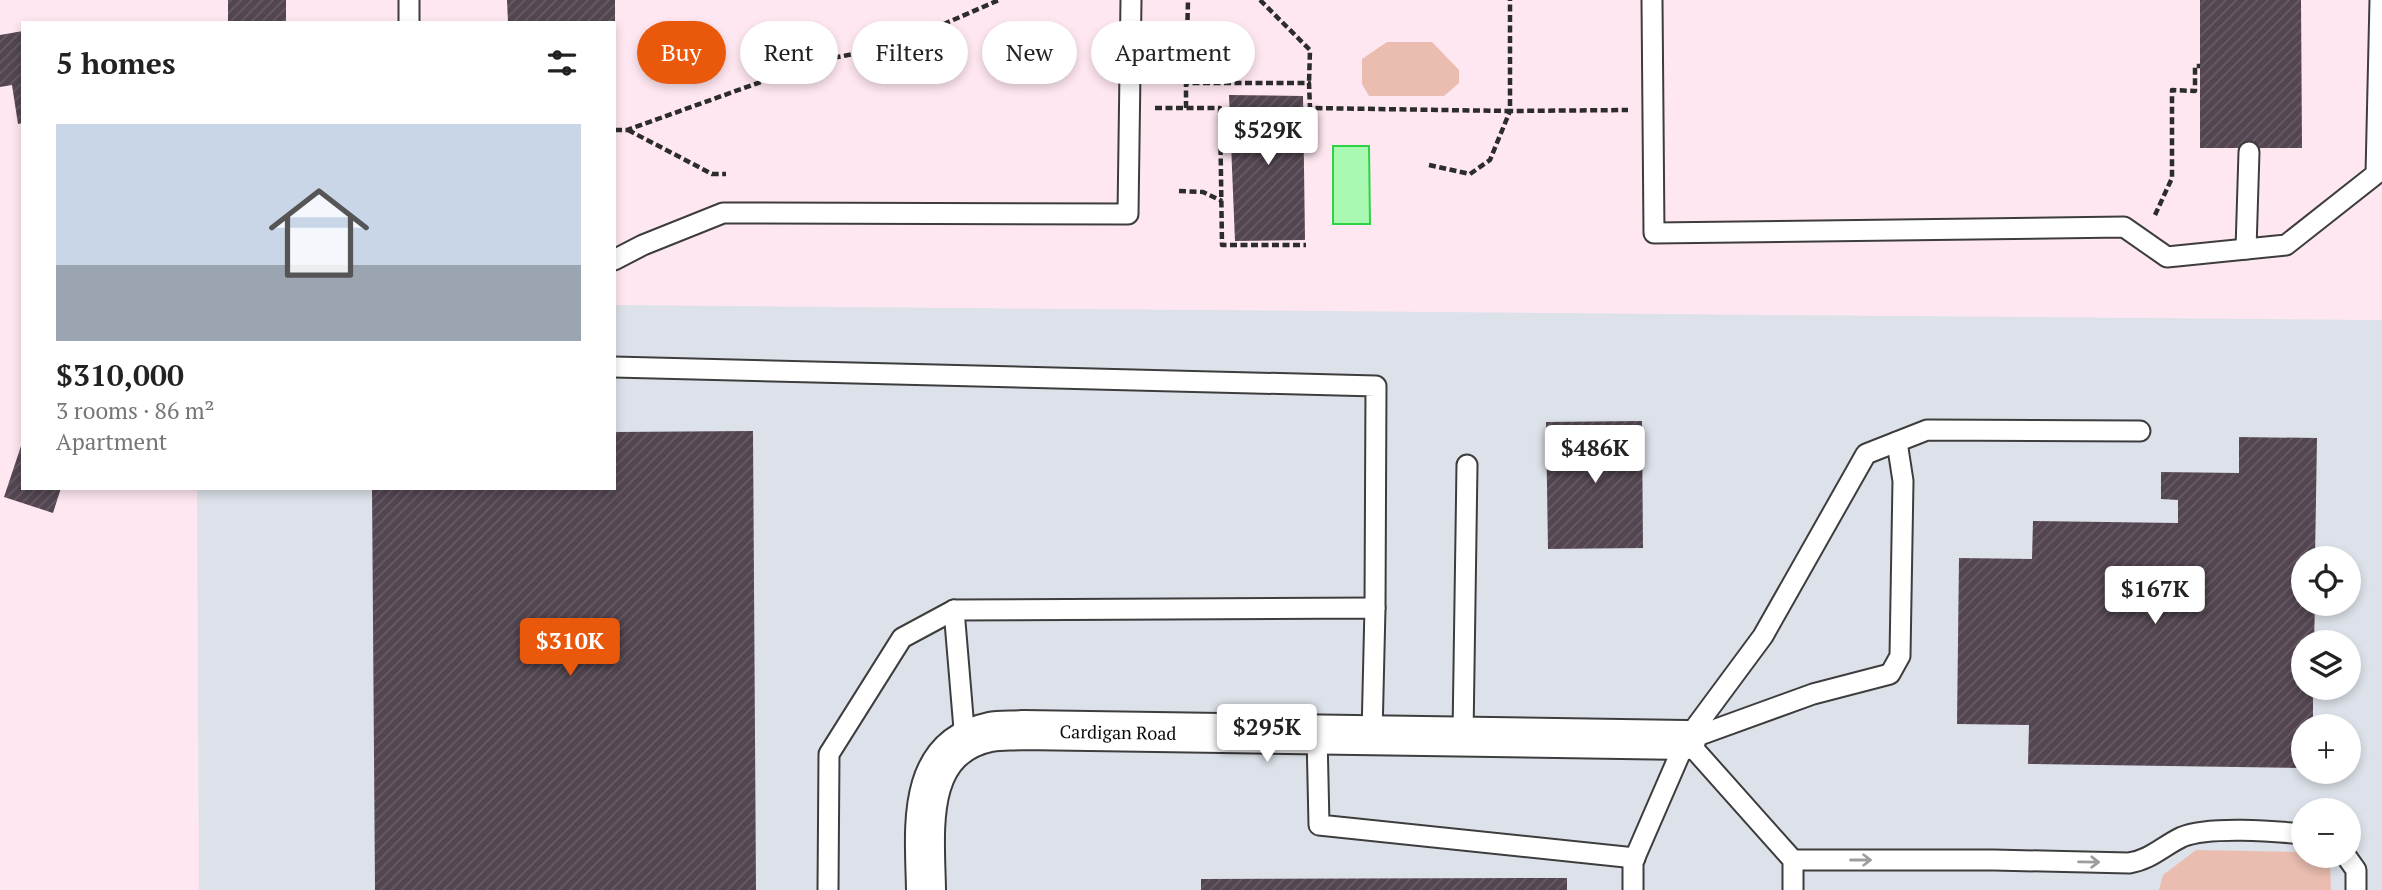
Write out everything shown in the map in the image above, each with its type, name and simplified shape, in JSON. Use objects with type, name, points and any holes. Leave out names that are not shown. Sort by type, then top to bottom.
[{"type":"street","name":"Cardigan Road","points":[[926,890],[928,793],[940,764],[965,741],[990,732],[1023,730],[1686,740]]},
{"type":"lane","points":[[409,0],[409,21]]},
{"type":"lane","points":[[616,259],[643,245],[723,213],[1128,214],[1130,0]]},
{"type":"lane","points":[[1652,0],[1654,233],[2124,227],[2167,257],[2286,245],[2376,174],[2380,0]]},
{"type":"lane","points":[[2246,249],[2249,152]]},
{"type":"lane","points":[[616,367],[1376,386],[1372,735]]},
{"type":"lane","points":[[1633,890],[1633,862],[1686,740],[1763,636],[1866,454],[1927,430],[2140,431]]},
{"type":"lane","points":[[1686,740],[1813,694],[1890,674],[1900,656],[1903,481],[1897,442]]},
{"type":"lane","points":[[1463,736],[1467,465]]},
{"type":"lane","points":[[828,890],[828,754],[902,638],[954,610],[1375,608]]},
{"type":"lane","points":[[954,610],[965,741]]},
{"type":"lane","points":[[1317,735],[1319,825],[1635,858]]},
{"type":"lane","points":[[1686,740],[1793,860],[1793,890]]},
{"type":"lane","points":[[1793,860],[2129,863],[2142,862],[2183,837],[2207,832],[2291,833]]},
{"type":"lane","points":[[2355,868],[2356,890]]},
{"type":"path","points":[[616,130],[627,130],[822,60],[891,47],[999,0]]},
{"type":"path","points":[[1187,21],[1188,0]]},
{"type":"path","points":[[1260,0],[1310,50],[1310,108],[1653,110]]},
{"type":"path","points":[[1429,165],[1470,174],[1490,160],[1510,111],[1510,0]]},
{"type":"path","points":[[2143,241],[2172,178],[2172,90],[2195,90],[2195,66],[2200,66]]},
{"type":"path","points":[[1255,83],[1309,83]]},
{"type":"path","points":[[1186,84],[1186,108]]},
{"type":"path","points":[[1129,108],[1220,108],[1222,245],[1306,245]]},
{"type":"path","points":[[627,130],[712,174],[726,174]]},
{"type":"path","points":[[1179,191],[1203,192],[1222,201]]},
{"type":"shaded area","points":[[1387,42],[1432,42],[1459,70],[1459,83],[1444,96],[1369,96],[1362,84],[1362,59]]},
{"type":"shaded area","points":[[1333,146],[1369,146],[1370,224],[1333,224]]},
{"type":"shaded area","points":[[616,305],[2382,320],[2382,890],[199,890],[197,490],[616,490]]},
{"type":"shaded area","points":[[2196,850],[2291,852],[2291,868],[2330,868],[2331,890],[2159,890],[2163,875]]},
{"type":"building","points":[[228,0],[286,0],[286,21],[228,21]]},
{"type":"building","points":[[507,0],[615,0],[615,21],[508,21]]},
{"type":"building","points":[[2200,0],[2301,0],[2302,148],[2200,148]]},
{"type":"building","points":[[21,31],[21,123],[18,124],[12,85],[0,87],[0,35]]},
{"type":"building","points":[[1229,95],[1303,96],[1305,240],[1235,241]]},
{"type":"building","points":[[1642,421],[1643,548],[1548,549],[1546,422]]},
{"type":"building","points":[[753,431],[756,890],[375,890],[372,490],[616,490],[616,432]]},
{"type":"building","points":[[2239,437],[2317,438],[2315,546],[2291,546],[2291,616],[2315,616],[2314,630],[2291,630],[2291,700],[2313,700],[2313,714],[2291,714],[2291,768],[2028,764],[2029,725],[1957,724],[1959,558],[2032,559],[2033,521],[2178,523],[2178,500],[2161,499],[2161,472],[2239,473]]},
{"type":"building","points":[[21,446],[21,490],[60,490],[53,513],[4,497]]},
{"type":"building","points":[[1567,878],[1567,890],[1201,890],[1201,879]]}]
